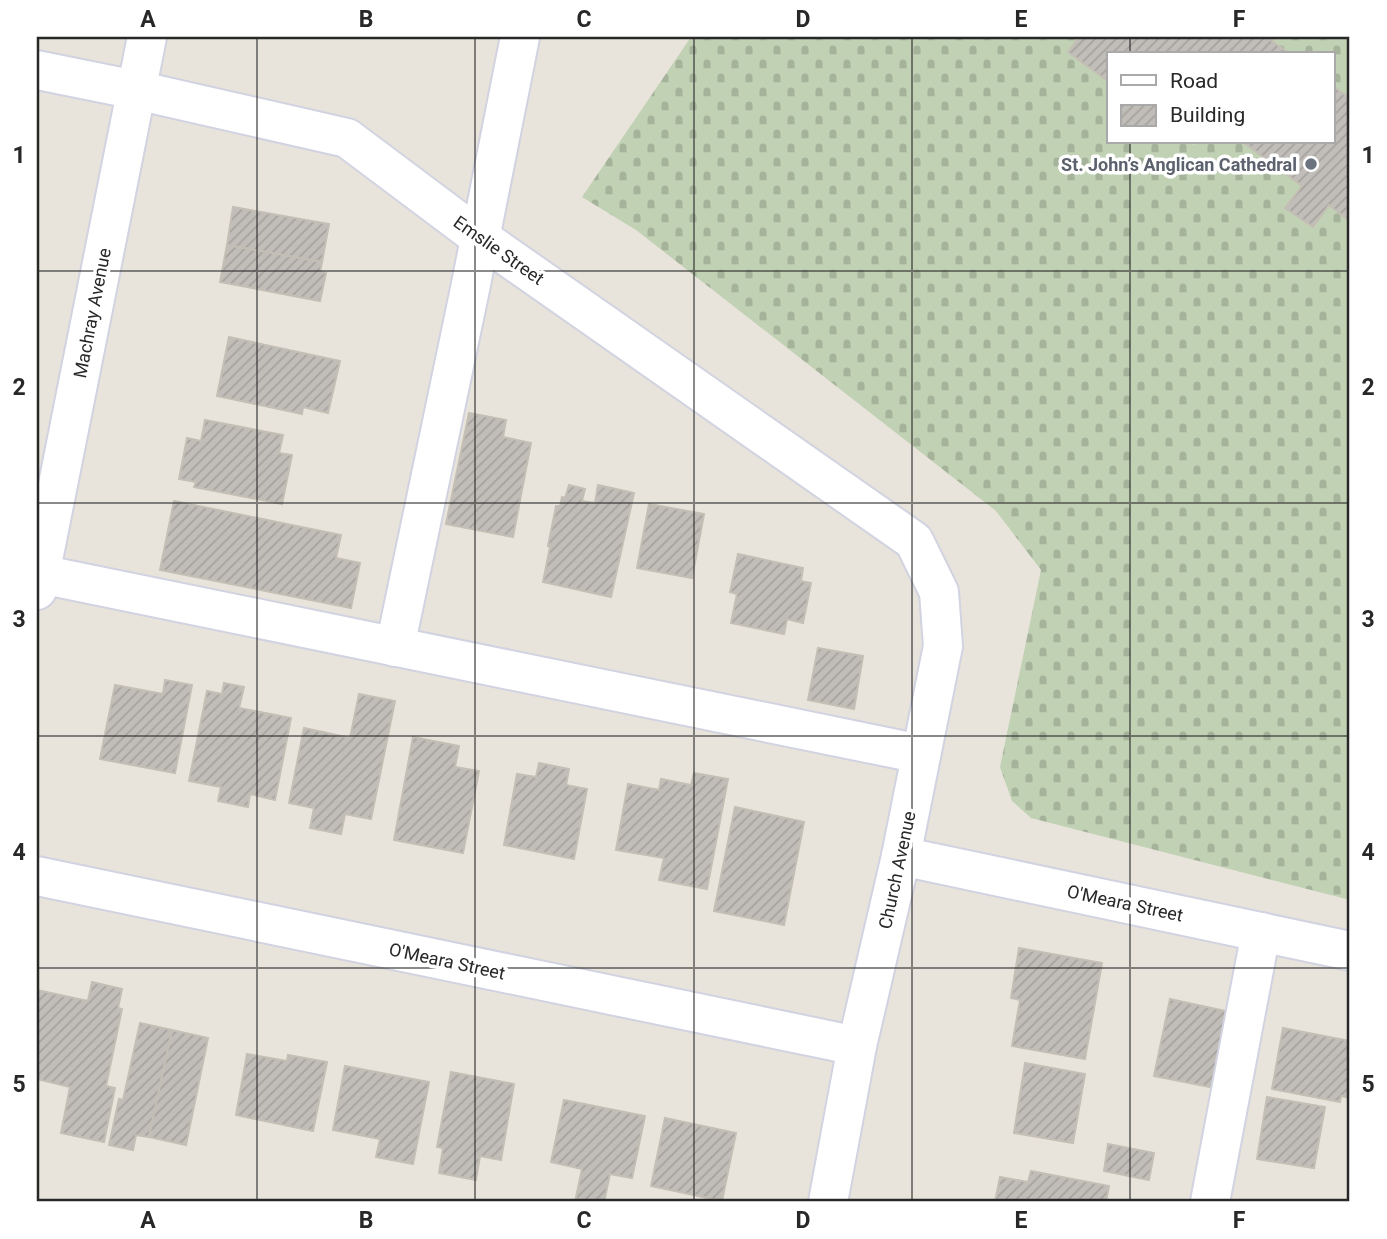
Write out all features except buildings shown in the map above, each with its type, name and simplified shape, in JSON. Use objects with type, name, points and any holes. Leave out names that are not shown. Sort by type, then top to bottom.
[{"type":"street","name":"Machray Avenue","points":[[38,582],[147,37]]},
{"type":"street","points":[[395,647],[520,37]]},
{"type":"street","name":"Emslie Street","points":[[37,70],[347,138],[480,237],[914,541]]},
{"type":"street","name":"Church Avenue","points":[[828,1202],[857,1046],[901,856],[943,646],[939,592],[914,541]]},
{"type":"street","points":[[38,582],[395,647],[921,754]]},
{"type":"street","name":"O'Meara Street","points":[[901,856],[1350,951]]},
{"type":"street","name":"O'Meara Street","points":[[37,876],[857,1046]]},
{"type":"street","points":[[1210,1202],[1261,932]]},
{"type":"green space","points":[[691,37],[1079,37],[1068,52],[1107,81],[1107,144],[1246,144],[1302,186],[1286,208],[1312,227],[1329,205],[1350,222],[1350,900],[1031,818],[1012,801],[1000,767],[1041,570],[996,511],[636,230],[582,197]]},
{"type":"green space","points":[[1275,37],[1350,37],[1350,99],[1334,87],[1334,52],[1287,52],[1272,41]]},
{"type":"place","name":"St. John’s Anglican Cathedral","points":[[1311,164]]}]
